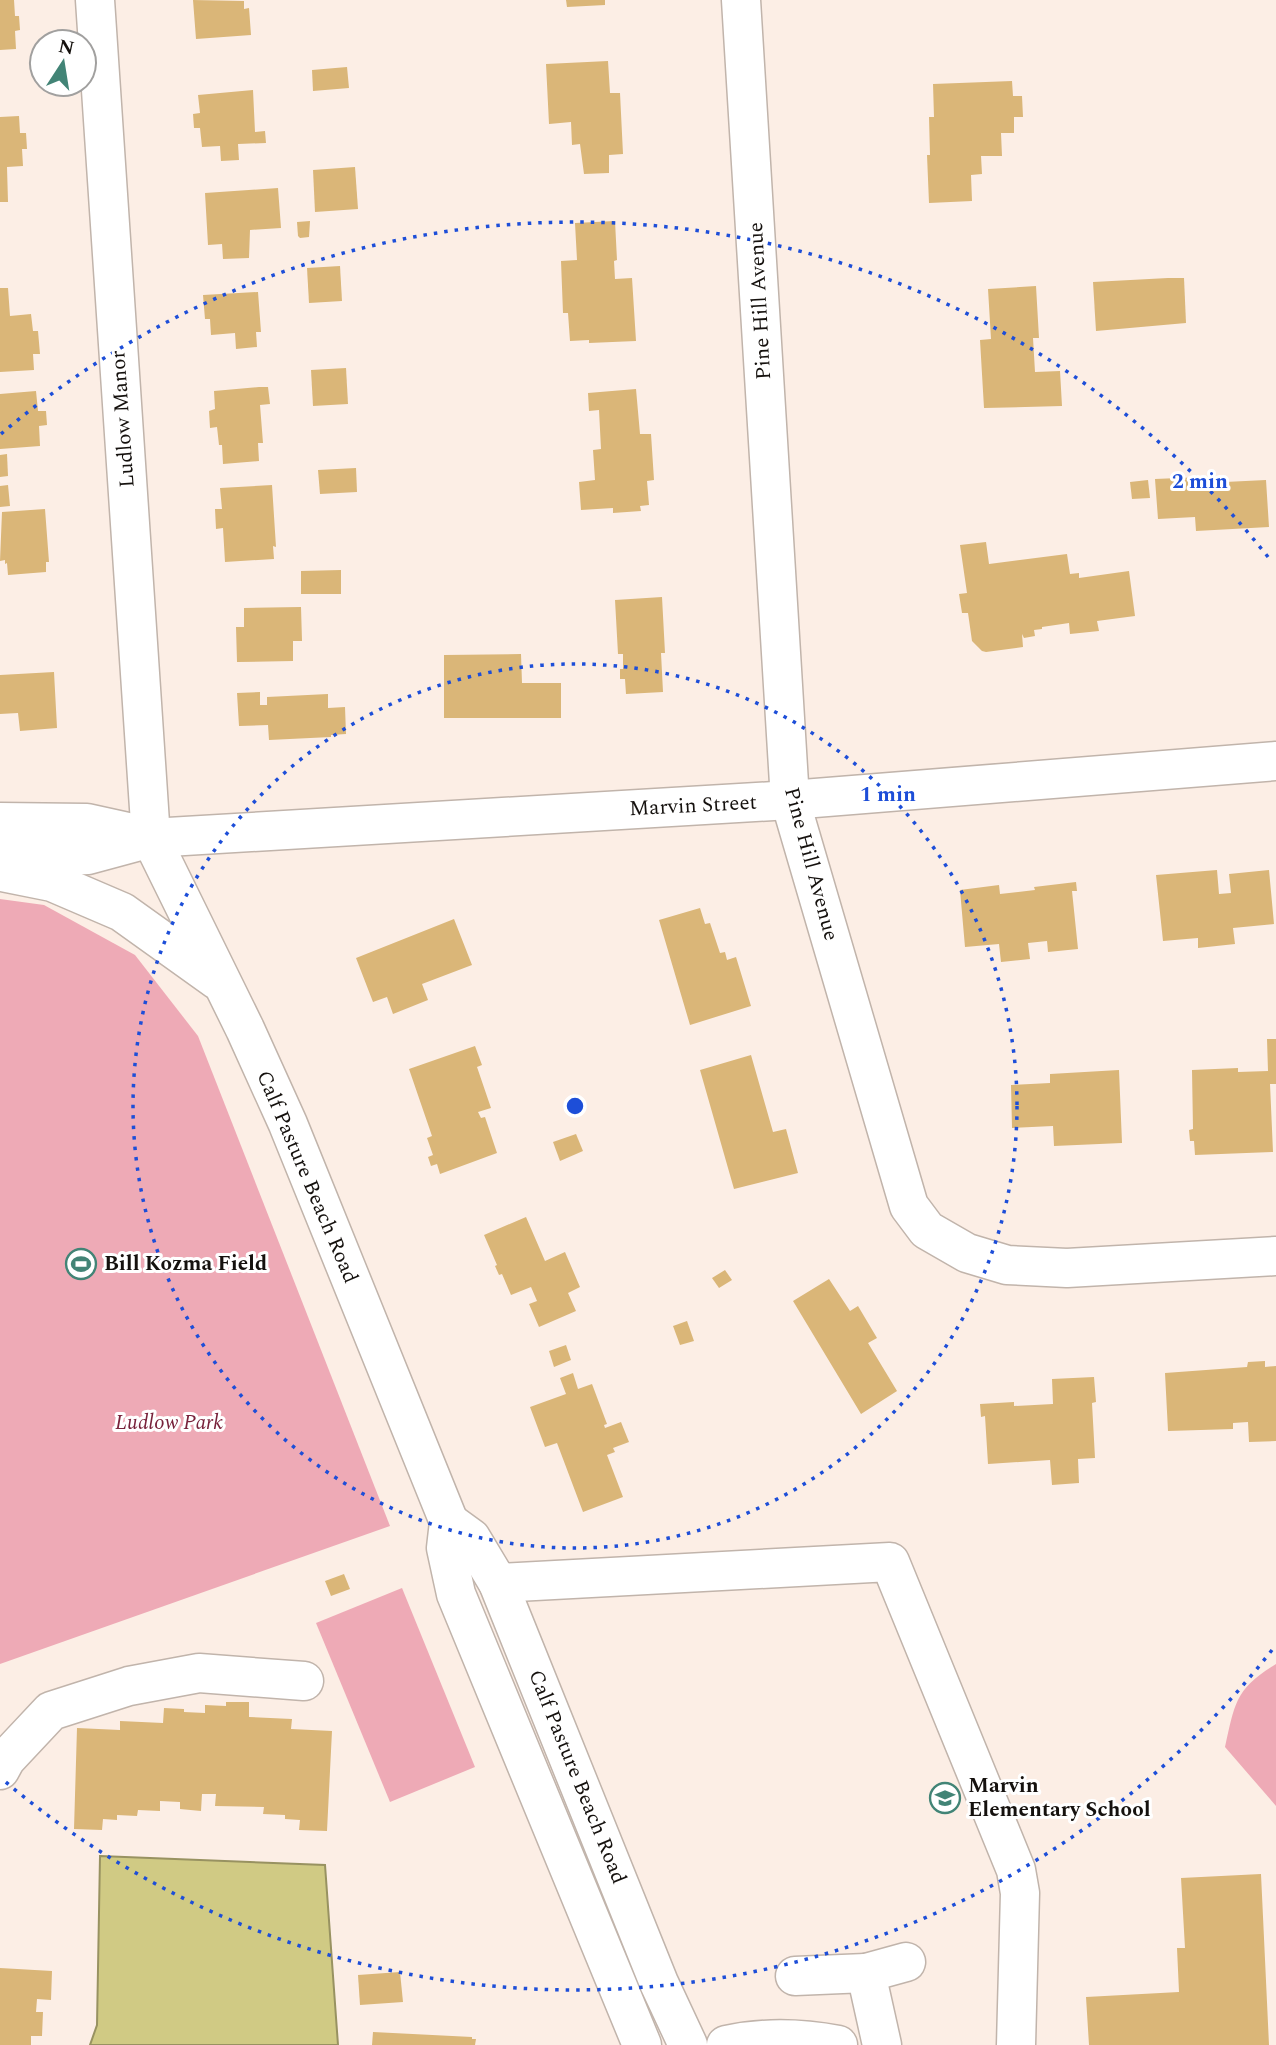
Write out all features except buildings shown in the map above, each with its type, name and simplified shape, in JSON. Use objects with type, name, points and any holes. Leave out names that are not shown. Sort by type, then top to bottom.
[{"type":"street","name":"Ludlow Manor","points":[[95,0],[151,838]]},
{"type":"street","name":"Pine Hill Avenue","points":[[741,0],[790,800],[909,1206],[927,1230],[967,1253],[1007,1265],[1067,1268],[1276,1256]]},
{"type":"street","name":"Marvin Street","points":[[0,859],[88,855],[151,838],[790,800],[1276,761]]},
{"type":"street","name":"Marvin Street","points":[[0,822],[87,823],[151,838]]},
{"type":"street","name":"Calf Pasture Beach Road","points":[[151,838],[288,1125],[449,1522],[446,1548],[456,1594],[642,2045]]},
{"type":"street","points":[[0,872],[52,882],[122,912],[223,985]]},
{"type":"street","name":"Calf Pasture Beach Road","points":[[449,1522],[471,1538],[498,1583],[654,1970],[688,2045]]},
{"type":"street","points":[[498,1583],[890,1562],[1016,1870],[1020,1893],[1016,2045]]},
{"type":"street","points":[[0,1770],[6,1759],[51,1711],[130,1686],[199,1673],[304,1681]]},
{"type":"street","points":[[794,1976],[866,1973],[906,1962]]},
{"type":"street","points":[[866,1973],[882,2045]]},
{"type":"street","points":[[726,2045],[759,2040],[810,2040],[838,2045]]},
{"type":"green space","name":"Ludlow Park","points":[[0,899],[44,905],[135,955],[198,1036],[390,1526],[0,1664]]},
{"type":"green space","points":[[402,1588],[475,1767],[390,1802],[316,1623]]},
{"type":"green space","points":[[1276,1664],[1276,1806],[1225,1747],[1239,1698],[1252,1681]]},
{"type":"shaded area","points":[[100,1856],[325,1865],[338,2045],[90,2045],[97,2025]]},
{"type":"place","name":"Bill Kozma Field","points":[[81,1264]]},
{"type":"place","name":"Marvin Elementary School","points":[[945,1798]]}]
